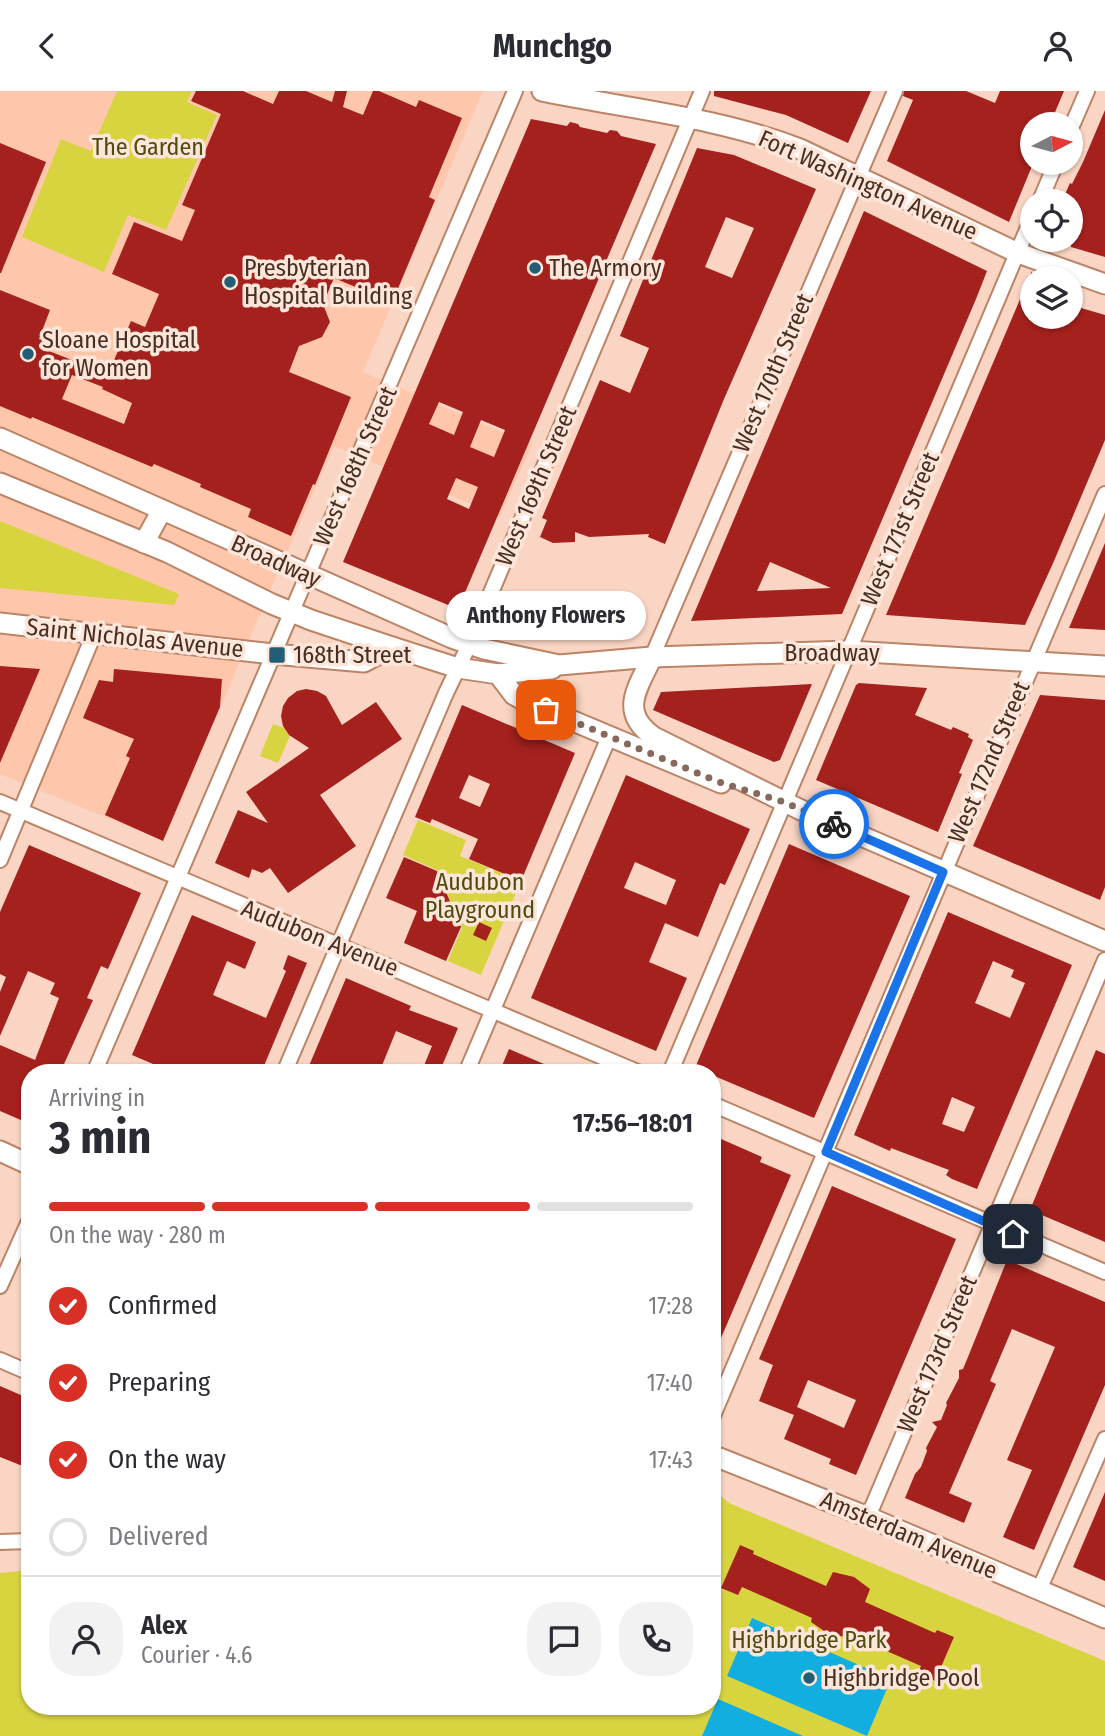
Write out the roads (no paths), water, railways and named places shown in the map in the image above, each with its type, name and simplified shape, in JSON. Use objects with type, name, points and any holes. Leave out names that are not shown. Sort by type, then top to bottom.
[{"type":"main road","name":"Fort Washington Avenue","points":[[542,91],[765,136],[800,149],[1018,253],[1105,284]]},
{"type":"main road","name":"Broadway","points":[[0,438],[469,645],[559,665],[652,657],[849,651],[1105,666]]},
{"type":"main road","name":"Broadway","points":[[0,483],[144,543],[291,612],[391,647],[458,668],[498,674],[551,669],[559,665]]},
{"type":"main road","points":[[144,543],[162,510]]},
{"type":"main road","name":"Saint Nicholas Avenue","points":[[0,623],[364,662],[391,647]]},
{"type":"main road","points":[[652,657],[635,696],[634,714],[640,726],[662,741],[784,802],[1105,941]]},
{"type":"main road","points":[[498,674],[514,695],[719,782],[784,802]]},
{"type":"main road","points":[[0,1151],[21,1160]]},
{"type":"main road","name":"Amsterdam Avenue","points":[[721,1459],[1105,1618]]},
{"type":"street","name":"West 168th Street","points":[[98,1064],[515,91]]},
{"type":"street","name":"West 169th Street","points":[[288,1064],[469,645],[702,91]]},
{"type":"street","name":"West 170th Street","points":[[652,657],[895,91]]},
{"type":"street","points":[[1078,112],[1087,91]]},
{"type":"street","name":"West 171st Street","points":[[674,1064],[1020,248]]},
{"type":"street","name":"West 172nd Street","points":[[721,1397],[1105,494]]},
{"type":"street","points":[[0,860],[93,634]]},
{"type":"street","points":[[470,1064],[609,737]]},
{"type":"street","name":"Audubon Avenue","points":[[0,802],[619,1064]]},
{"type":"street","name":"West 173rd Street","points":[[867,1517],[1105,960]]},
{"type":"street","points":[[721,1108],[1105,1272]]},
{"type":"street","points":[[0,1286],[21,1239]]},
{"type":"street","points":[[0,1360],[21,1369]]},
{"type":"street","points":[[1039,1590],[1105,1439]]},
{"type":"street","points":[[0,1542],[21,1541]]},
{"type":"water","name":"Highbridge Pool","points":[[752,1618],[891,1679],[867,1736],[727,1676]]},
{"type":"water","points":[[721,1700],[803,1736],[702,1736],[711,1715],[721,1715]]},
{"type":"place","name":"The Armory","points":[[535,268]]},
{"type":"place","name":"Presbyterian Hospital Building","points":[[230,282]]},
{"type":"place","name":"Sloane Hospital for Women","points":[[28,354]]},
{"type":"place","name":"168th Street","points":[[277,655]]},
{"type":"place","name":"Anthony Flowers","points":[[546,710]]},
{"type":"place","name":"Highbridge Pool","points":[[809,1678]]},
{"type":"park label","name":"The Garden","points":[[148,147]]},
{"type":"park label","name":"Audubon Playground","points":[[480,896]]},
{"type":"park label","name":"Highbridge Park","points":[[809,1640]]}]
